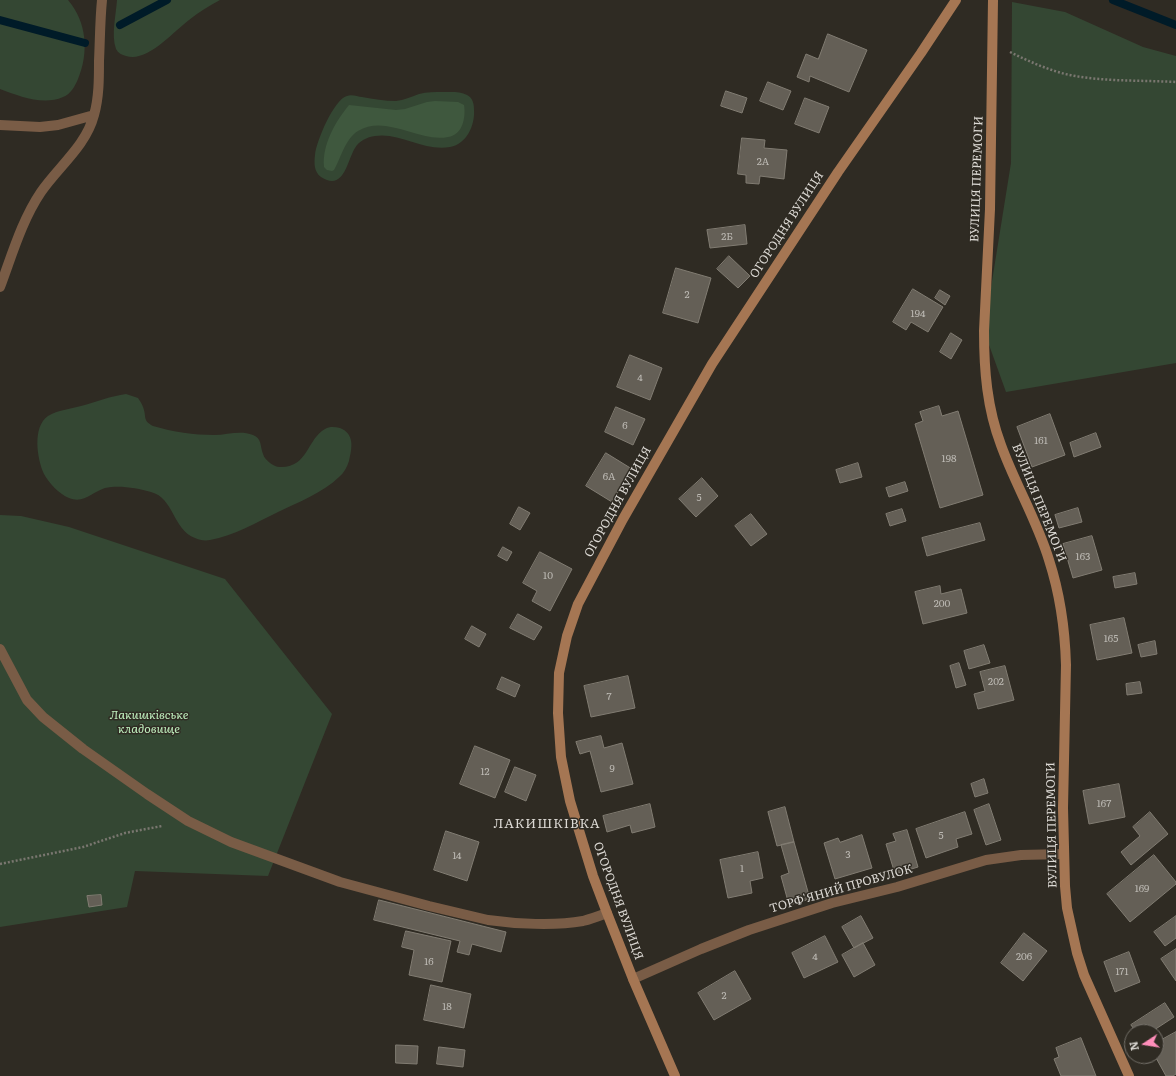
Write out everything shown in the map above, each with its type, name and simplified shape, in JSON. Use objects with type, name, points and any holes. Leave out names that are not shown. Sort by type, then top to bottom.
[{"type":"street","points":[[0,287],[12,253],[32,208],[41,192],[81,143],[88,131],[94,115],[99,79],[102,0]]},
{"type":"street","name":"ОГОРОДНЯ ВУЛИЦЯ","points":[[675,1076],[633,979],[593,876],[578,832],[561,757],[558,713],[559,673],[567,636],[578,604],[623,519],[708,370],[838,172],[956,0]]},
{"type":"street","name":"ВУЛИЦЯ ПЕРЕМОГИ","points":[[993,0],[990,209],[984,331],[986,374],[991,411],[1001,445],[1038,528],[1049,559],[1063,621],[1066,665],[1063,808],[1064,854],[1067,908],[1076,954],[1129,1076]]},
{"type":"street","points":[[0,125],[40,127],[58,125],[94,115]]},
{"type":"street","points":[[0,649],[24,696],[42,717],[96,758],[188,822],[231,842],[340,882],[488,920],[562,924],[585,921],[607,913]]},
{"type":"street","name":"ТОРФ'ЯНИЙ ПРОВУЛОК","points":[[633,979],[749,930],[824,905],[897,887],[986,860],[1021,855],[1064,854]]},
{"type":"path","points":[[993,44],[1047,69],[1066,74],[1102,79],[1176,82]]},
{"type":"path","points":[[0,864],[83,847],[140,829],[188,822]]},
{"type":"green space","points":[[0,0],[68,0],[79,18],[85,48],[82,69],[74,87],[68,94],[55,100],[47,101],[23,97],[0,89]]},
{"type":"green space","points":[[117,0],[220,0],[193,17],[168,39],[151,51],[134,57],[123,55],[116,49],[114,31]]},
{"type":"green space","points":[[1012,2],[1065,12],[1143,47],[1176,56],[1176,363],[1006,392],[984,331],[1011,163]]},
{"type":"green space","points":[[455,92],[469,96],[473,101],[474,106],[473,122],[469,133],[456,145],[441,148],[422,145],[394,137],[384,136],[366,138],[357,146],[340,178],[335,181],[329,181],[317,173],[315,167],[316,149],[322,131],[331,113],[342,99],[347,96],[351,95],[379,100],[396,101],[422,93]]},
{"type":"green space","points":[[435,101],[458,102],[464,105],[464,120],[460,129],[453,136],[437,138],[391,127],[369,127],[354,134],[344,149],[334,170],[327,170],[324,167],[325,150],[330,134],[349,105],[396,110]]},
{"type":"green space","points":[[126,394],[138,398],[142,404],[147,422],[153,426],[199,434],[219,435],[239,433],[256,436],[259,440],[265,458],[270,463],[279,467],[289,466],[296,463],[302,458],[314,439],[325,429],[331,427],[340,428],[348,434],[350,438],[351,451],[349,461],[341,475],[326,488],[237,532],[208,540],[198,539],[188,534],[177,522],[169,507],[159,495],[151,492],[134,488],[116,487],[105,488],[79,500],[65,496],[51,484],[44,474],[39,460],[37,444],[38,435],[43,421],[48,416],[60,411]]},
{"type":"green space","name":"Лакишківське кладовище","points":[[0,515],[21,516],[69,527],[225,579],[332,714],[268,876],[135,871],[127,907],[0,927]]},
{"type":"building","points":[[828,34],[867,50],[849,92],[810,76],[809,82],[797,77],[806,54],[818,59]]},
{"type":"building","points":[[768,82],[791,91],[783,110],[760,101]]},
{"type":"building","points":[[726,91],[747,98],[742,113],[721,106]]},
{"type":"building","points":[[805,98],[829,107],[819,133],[795,124]]},
{"type":"building","points":[[742,138],[765,140],[764,148],[787,150],[784,179],[760,176],[759,184],[746,183],[746,175],[738,174]]},
{"type":"building","points":[[745,225],[747,244],[710,248],[707,230]]},
{"type":"building","points":[[729,256],[750,276],[738,288],[717,269]]},
{"type":"building","points":[[676,268],[711,278],[698,323],[663,313]]},
{"type":"building","points":[[913,289],[943,307],[928,332],[911,322],[906,330],[893,322]]},
{"type":"building","points":[[940,290],[950,296],[945,305],[935,298]]},
{"type":"building","points":[[951,333],[962,340],[951,359],[940,352]]},
{"type":"building","points":[[630,355],[662,368],[650,400],[617,387]]},
{"type":"building","points":[[939,406],[942,416],[958,411],[983,495],[940,508],[915,424],[923,421],[920,412]]},
{"type":"building","points":[[616,407],[645,419],[633,445],[605,432]]},
{"type":"building","points":[[1050,414],[1065,455],[1032,467],[1017,427]]},
{"type":"building","points":[[1096,433],[1101,447],[1074,457],[1070,443]]},
{"type":"building","points":[[606,453],[632,469],[612,502],[586,486]]},
{"type":"building","points":[[858,463],[862,477],[840,483],[836,470]]},
{"type":"building","points":[[702,478],[718,496],[696,517],[679,499]]},
{"type":"building","points":[[905,482],[908,491],[889,497],[886,488]]},
{"type":"building","points":[[519,507],[530,513],[520,530],[510,524]]},
{"type":"building","points":[[1078,508],[1082,522],[1059,528],[1055,515]]},
{"type":"building","points":[[902,509],[906,521],[890,526],[886,514]]},
{"type":"building","points":[[751,514],[767,534],[751,546],[735,526]]},
{"type":"building","points":[[980,523],[985,540],[927,556],[922,538]]},
{"type":"building","points":[[1092,536],[1102,570],[1073,578],[1063,544]]},
{"type":"building","points":[[503,547],[512,552],[507,561],[498,556]]},
{"type":"building","points":[[540,552],[572,569],[550,611],[532,601],[537,591],[523,583]]},
{"type":"building","points":[[1135,573],[1137,584],[1115,588],[1113,577]]},
{"type":"building","points":[[940,586],[941,594],[961,589],[967,613],[923,624],[915,592]]},
{"type":"building","points":[[518,614],[542,627],[534,640],[510,628]]},
{"type":"building","points":[[1124,618],[1132,653],[1097,660],[1090,625]]},
{"type":"building","points":[[472,626],[486,634],[479,647],[465,639]]},
{"type":"building","points":[[1155,641],[1157,654],[1141,657],[1138,645]]},
{"type":"building","points":[[984,645],[990,663],[969,669],[964,651]]},
{"type":"building","points":[[959,663],[966,685],[956,688],[950,666]]},
{"type":"building","points":[[1005,666],[1014,700],[978,709],[974,694],[985,691],[980,672]]},
{"type":"building","points":[[628,676],[635,708],[591,717],[584,686]]},
{"type":"building","points":[[502,677],[520,685],[515,697],[497,689]]},
{"type":"building","points":[[1140,682],[1142,693],[1127,695],[1126,684]]},
{"type":"building","points":[[601,736],[604,748],[622,743],[633,784],[601,792],[590,751],[580,754],[576,742]]},
{"type":"building","points":[[475,746],[510,760],[495,798],[460,784]]},
{"type":"building","points":[[515,767],[536,775],[526,801],[505,792]]},
{"type":"building","points":[[984,779],[988,793],[975,797],[971,784]]},
{"type":"building","points":[[1119,784],[1125,817],[1089,824],[1083,791]]},
{"type":"building","points":[[650,804],[655,827],[632,833],[630,825],[607,832],[603,816]]},
{"type":"building","points":[[989,804],[1001,840],[986,845],[974,810]]},
{"type":"building","points":[[785,807],[794,842],[777,846],[768,812]]},
{"type":"building","points":[[965,812],[972,834],[956,839],[958,847],[926,858],[916,829]]},
{"type":"building","points":[[1150,812],[1168,834],[1131,865],[1121,852],[1140,836],[1133,827]]},
{"type":"building","points":[[907,830],[918,867],[895,874],[886,844],[896,841],[893,834]]},
{"type":"building","points":[[446,831],[479,842],[467,881],[434,870]]},
{"type":"building","points":[[862,835],[872,868],[835,879],[824,843],[838,838],[840,842]]},
{"type":"building","points":[[794,842],[810,899],[789,905],[781,876],[789,873],[781,845]]},
{"type":"building","points":[[758,852],[763,878],[750,881],[752,893],[728,898],[720,860]]},
{"type":"building","points":[[1154,855],[1176,882],[1176,884],[1130,922],[1107,894]]},
{"type":"building","points":[[101,895],[102,905],[89,907],[87,896]]},
{"type":"building","points":[[379,900],[506,932],[501,952],[472,944],[469,955],[457,952],[460,941],[374,920]]},
{"type":"building","points":[[861,916],[873,938],[854,948],[842,927]]},
{"type":"building","points":[[1176,916],[1176,938],[1165,946],[1154,932]]},
{"type":"building","points":[[406,931],[451,941],[442,982],[409,975],[414,950],[402,947]]},
{"type":"building","points":[[1024,933],[1047,951],[1023,981],[1001,963]]},
{"type":"building","points":[[825,936],[838,962],[804,978],[792,953]]},
{"type":"building","points":[[863,943],[875,965],[854,977],[842,955]]},
{"type":"building","points":[[1176,949],[1176,981],[1161,959]]},
{"type":"building","points":[[1129,952],[1140,982],[1115,992],[1104,962]]},
{"type":"building","points":[[735,971],[751,999],[714,1020],[698,993]]},
{"type":"building","points":[[431,985],[471,994],[464,1028],[424,1020]]},
{"type":"building","points":[[1165,1003],[1174,1017],[1163,1024],[1133,1024]]},
{"type":"building","points":[[1176,1032],[1176,1074],[1173,1076],[1166,1076],[1159,1064],[1164,1064],[1164,1039]]},
{"type":"building","points":[[1081,1038],[1096,1076],[1061,1076],[1054,1059],[1059,1057],[1056,1048]]},
{"type":"building","points":[[396,1045],[418,1046],[417,1064],[396,1063]]},
{"type":"building","points":[[439,1047],[465,1050],[463,1067],[437,1064]]},
{"type":"waterway","points":[[120,25],[167,0]]},
{"type":"waterway","points":[[1113,0],[1176,25]]},
{"type":"waterway","points":[[0,20],[85,43]]},
{"type":"district","name":"ЛАКИШКІВКА","points":[[547,824]]}]
